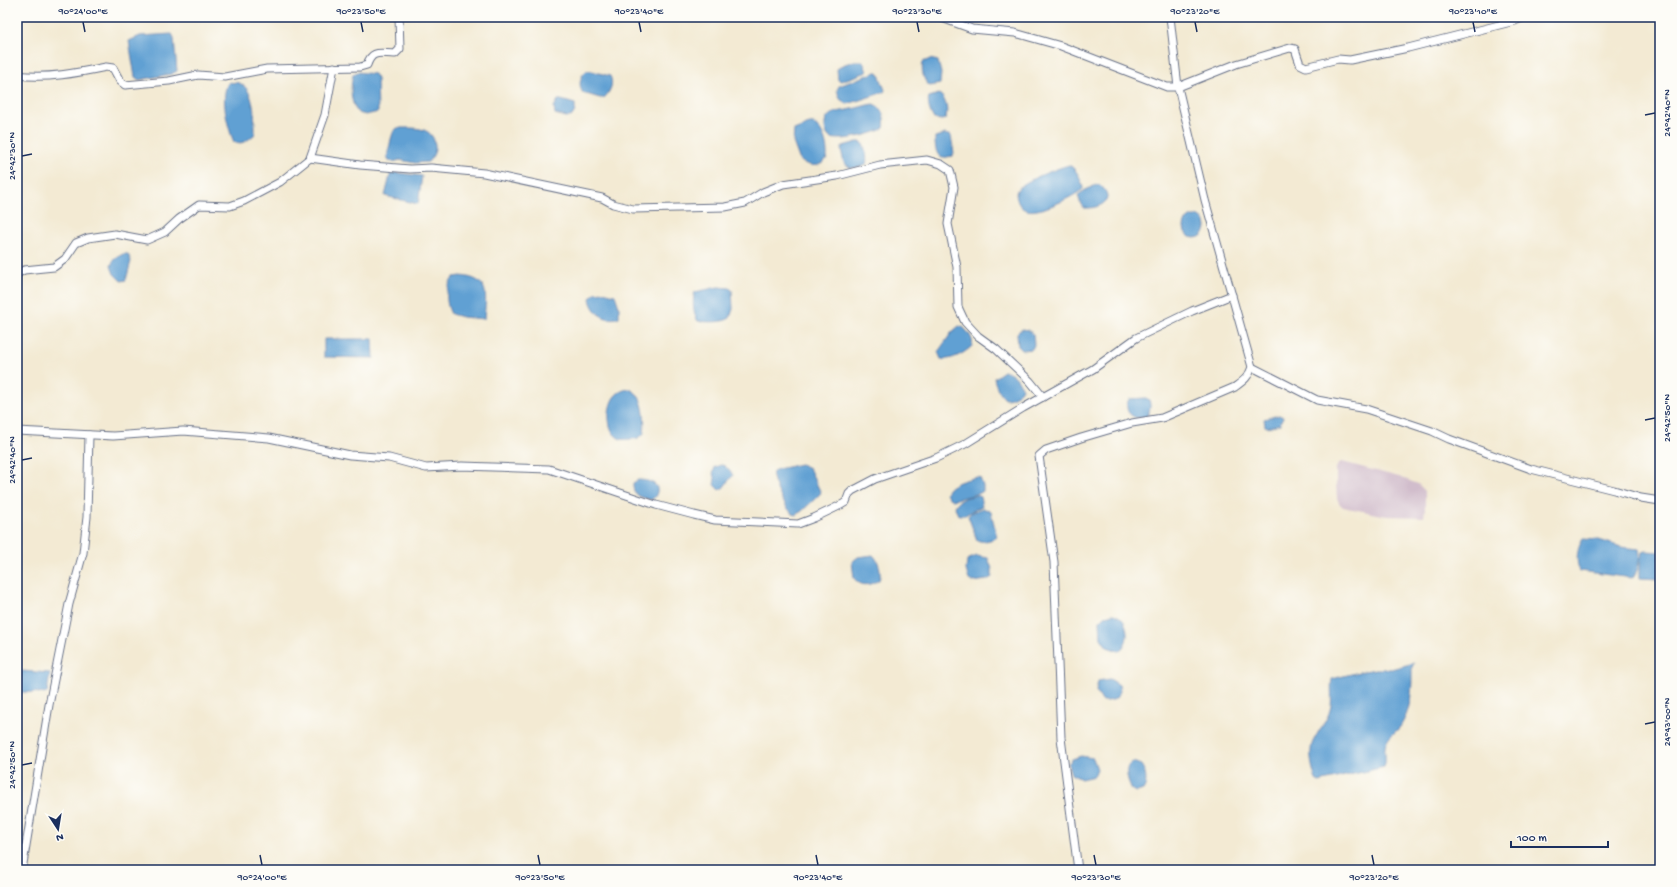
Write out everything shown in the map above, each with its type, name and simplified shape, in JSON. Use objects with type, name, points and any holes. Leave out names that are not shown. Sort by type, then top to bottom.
[{"type":"street","points":[[17,75],[29,77],[54,76],[106,66],[113,68],[124,85],[169,81],[198,76],[225,77],[267,69],[360,67],[367,65],[370,57],[374,54],[395,54],[400,49],[399,17]]},
{"type":"street","points":[[939,17],[972,29],[1003,31],[1061,46],[1167,87],[1178,87],[1236,64],[1290,48],[1295,49],[1299,62],[1301,65],[1306,67],[1338,59],[1350,60],[1408,48],[1515,21],[1524,17]]},
{"type":"street","points":[[1078,870],[1061,738],[1054,562],[1039,456],[1046,450],[1081,438],[1132,423],[1162,418],[1235,387],[1246,379],[1250,374],[1252,367],[1205,200],[1178,87],[1170,17]]},
{"type":"street","points":[[17,274],[24,270],[54,267],[64,259],[76,243],[88,238],[115,234],[147,240],[165,232],[178,219],[199,205],[230,206],[244,201],[280,182],[310,158],[325,115],[334,67]]},
{"type":"street","points":[[310,158],[360,165],[410,169],[430,168],[484,173],[602,198],[613,204],[633,209],[725,207],[745,202],[763,192],[783,184],[837,176],[880,165],[927,160],[941,164],[950,170],[954,187],[948,224],[957,267],[958,307],[964,322],[1030,381],[1043,397]]},
{"type":"street","points":[[17,431],[89,436],[113,436],[183,431],[269,438],[350,455],[389,458],[426,468],[462,466],[549,469],[656,505],[715,520],[791,524],[810,520],[841,505],[846,502],[852,491],[875,479],[936,458],[965,444],[1093,369],[1136,338],[1192,311],[1232,295]]},
{"type":"street","points":[[1252,367],[1317,400],[1366,408],[1531,468],[1641,498],[1660,501]]},
{"type":"street","points":[[22,870],[49,705],[69,604],[83,552],[87,517],[89,436]]},
{"type":"shaded area","points":[[1342,462],[1399,477],[1418,484],[1425,491],[1424,517],[1387,516],[1343,507],[1337,498],[1336,482],[1336,468],[1339,463]]},
{"type":"water","points":[[172,34],[174,38],[177,71],[171,74],[139,80],[135,77],[129,41],[140,36]]},
{"type":"water","points":[[930,59],[938,61],[941,73],[940,84],[930,86],[924,78],[922,68],[923,62]]},
{"type":"water","points":[[854,61],[863,61],[867,72],[841,81],[838,80],[837,69]]},
{"type":"water","points":[[586,71],[592,71],[610,76],[612,82],[611,88],[604,98],[583,93],[581,90],[580,81]]},
{"type":"water","points":[[357,72],[374,74],[377,79],[378,112],[366,115],[358,113],[355,109],[352,100],[351,85],[353,75]]},
{"type":"water","points":[[878,72],[885,90],[884,92],[847,104],[840,99],[837,90],[839,86]]},
{"type":"water","points":[[229,82],[239,83],[244,86],[248,91],[253,106],[255,134],[248,140],[240,143],[234,142],[227,120],[225,95],[226,87]]},
{"type":"water","points":[[939,94],[945,102],[947,109],[945,119],[942,120],[934,119],[930,111],[928,100],[929,97]]},
{"type":"water","points":[[558,100],[575,104],[575,111],[572,116],[566,117],[555,114],[554,107]]},
{"type":"water","points":[[873,104],[879,107],[883,113],[884,128],[865,135],[848,138],[834,139],[828,136],[825,125],[828,117],[834,113]]},
{"type":"water","points":[[809,124],[814,124],[823,135],[827,149],[827,158],[821,164],[814,166],[800,161],[793,142],[794,130]]},
{"type":"water","points":[[395,129],[422,129],[431,134],[435,145],[435,150],[428,162],[415,163],[400,160],[393,162],[389,160],[387,157],[392,135]]},
{"type":"water","points":[[945,134],[951,136],[954,153],[952,156],[942,158],[937,152],[935,146],[935,137]]},
{"type":"water","points":[[862,142],[867,161],[866,164],[861,167],[851,168],[844,163],[841,149],[843,146]]},
{"type":"water","points":[[1069,165],[1079,176],[1083,189],[1064,200],[1039,210],[1027,210],[1020,206],[1016,193],[1021,186],[1041,175]]},
{"type":"water","points":[[391,172],[422,176],[418,204],[385,196]]},
{"type":"water","points":[[1096,185],[1100,185],[1105,190],[1107,199],[1101,205],[1096,207],[1084,208],[1081,205],[1078,195]]},
{"type":"water","points":[[1195,216],[1203,219],[1206,227],[1203,235],[1195,238],[1187,235],[1184,227],[1187,219]]},
{"type":"water","points":[[123,254],[128,254],[131,261],[126,280],[121,281],[114,274],[111,266],[114,259]]},
{"type":"water","points":[[461,276],[478,281],[482,285],[486,296],[484,319],[462,317],[451,314],[447,300],[449,285],[454,277]]},
{"type":"water","points":[[718,287],[730,288],[732,290],[733,309],[730,318],[727,320],[710,322],[698,321],[695,315],[694,307],[695,292]]},
{"type":"water","points":[[603,292],[615,295],[619,307],[619,317],[609,319],[600,315],[593,308],[590,298],[595,293]]},
{"type":"water","points":[[959,326],[963,327],[967,331],[972,341],[972,346],[958,356],[949,359],[941,359],[938,352],[952,332]]},
{"type":"water","points":[[1023,329],[1028,330],[1033,334],[1034,345],[1032,349],[1022,350],[1018,346],[1017,333]]},
{"type":"water","points":[[324,339],[373,339],[374,358],[324,357]]},
{"type":"water","points":[[1004,371],[1011,373],[1016,377],[1022,389],[1017,395],[1008,399],[1005,399],[1000,392],[995,384],[994,378]]},
{"type":"water","points":[[628,389],[638,395],[641,400],[645,427],[644,433],[640,437],[635,439],[621,439],[612,432],[609,413],[615,396],[621,391]]},
{"type":"water","points":[[1146,398],[1149,400],[1150,404],[1147,416],[1138,418],[1130,415],[1127,408],[1129,399]]},
{"type":"water","points":[[1279,415],[1283,417],[1280,424],[1267,427],[1265,426],[1264,419]]},
{"type":"water","points":[[801,464],[809,468],[821,493],[802,511],[795,515],[788,508],[780,495],[774,481],[773,471]]},
{"type":"water","points":[[721,465],[725,466],[733,475],[723,488],[719,490],[714,485],[715,479],[713,474],[715,467]]},
{"type":"water","points":[[978,477],[980,478],[983,486],[983,491],[953,500],[949,498],[946,493],[955,484]]},
{"type":"water","points":[[638,480],[651,482],[656,486],[657,493],[655,497],[651,500],[641,497],[634,491],[633,483]]},
{"type":"water","points":[[978,495],[982,506],[965,515],[958,515],[955,507],[958,502],[964,498]]},
{"type":"water","points":[[983,508],[991,512],[997,537],[982,541],[977,540],[968,516],[971,513]]},
{"type":"water","points":[[1583,539],[1599,540],[1621,547],[1639,549],[1640,556],[1638,565],[1632,578],[1580,571],[1578,567],[1577,555],[1579,546]]},
{"type":"water","points":[[1642,552],[1660,552],[1660,579],[1640,578]]},
{"type":"water","points":[[873,555],[877,560],[879,567],[879,580],[866,585],[860,583],[854,578],[852,562],[858,557]]},
{"type":"water","points":[[977,556],[988,558],[992,569],[992,577],[987,580],[973,582],[969,580],[966,570],[967,560]]},
{"type":"water","points":[[1113,614],[1123,620],[1127,630],[1126,642],[1119,651],[1107,647],[1101,638],[1100,621],[1105,616]]},
{"type":"water","points":[[1414,663],[1412,667],[1411,691],[1407,713],[1400,727],[1390,736],[1386,743],[1384,767],[1319,782],[1316,780],[1312,765],[1311,748],[1330,710],[1332,679],[1359,672],[1376,669],[1391,669]]},
{"type":"water","points":[[21,671],[50,673],[47,693],[20,692]]},
{"type":"water","points":[[1110,679],[1119,685],[1120,691],[1117,697],[1113,700],[1102,701],[1096,691],[1098,681]]},
{"type":"water","points":[[1081,756],[1093,758],[1097,769],[1094,776],[1081,779],[1071,774],[1068,764],[1072,759]]},
{"type":"water","points":[[1133,762],[1141,765],[1146,778],[1145,787],[1143,790],[1137,792],[1132,790],[1127,774],[1128,767]]}]
